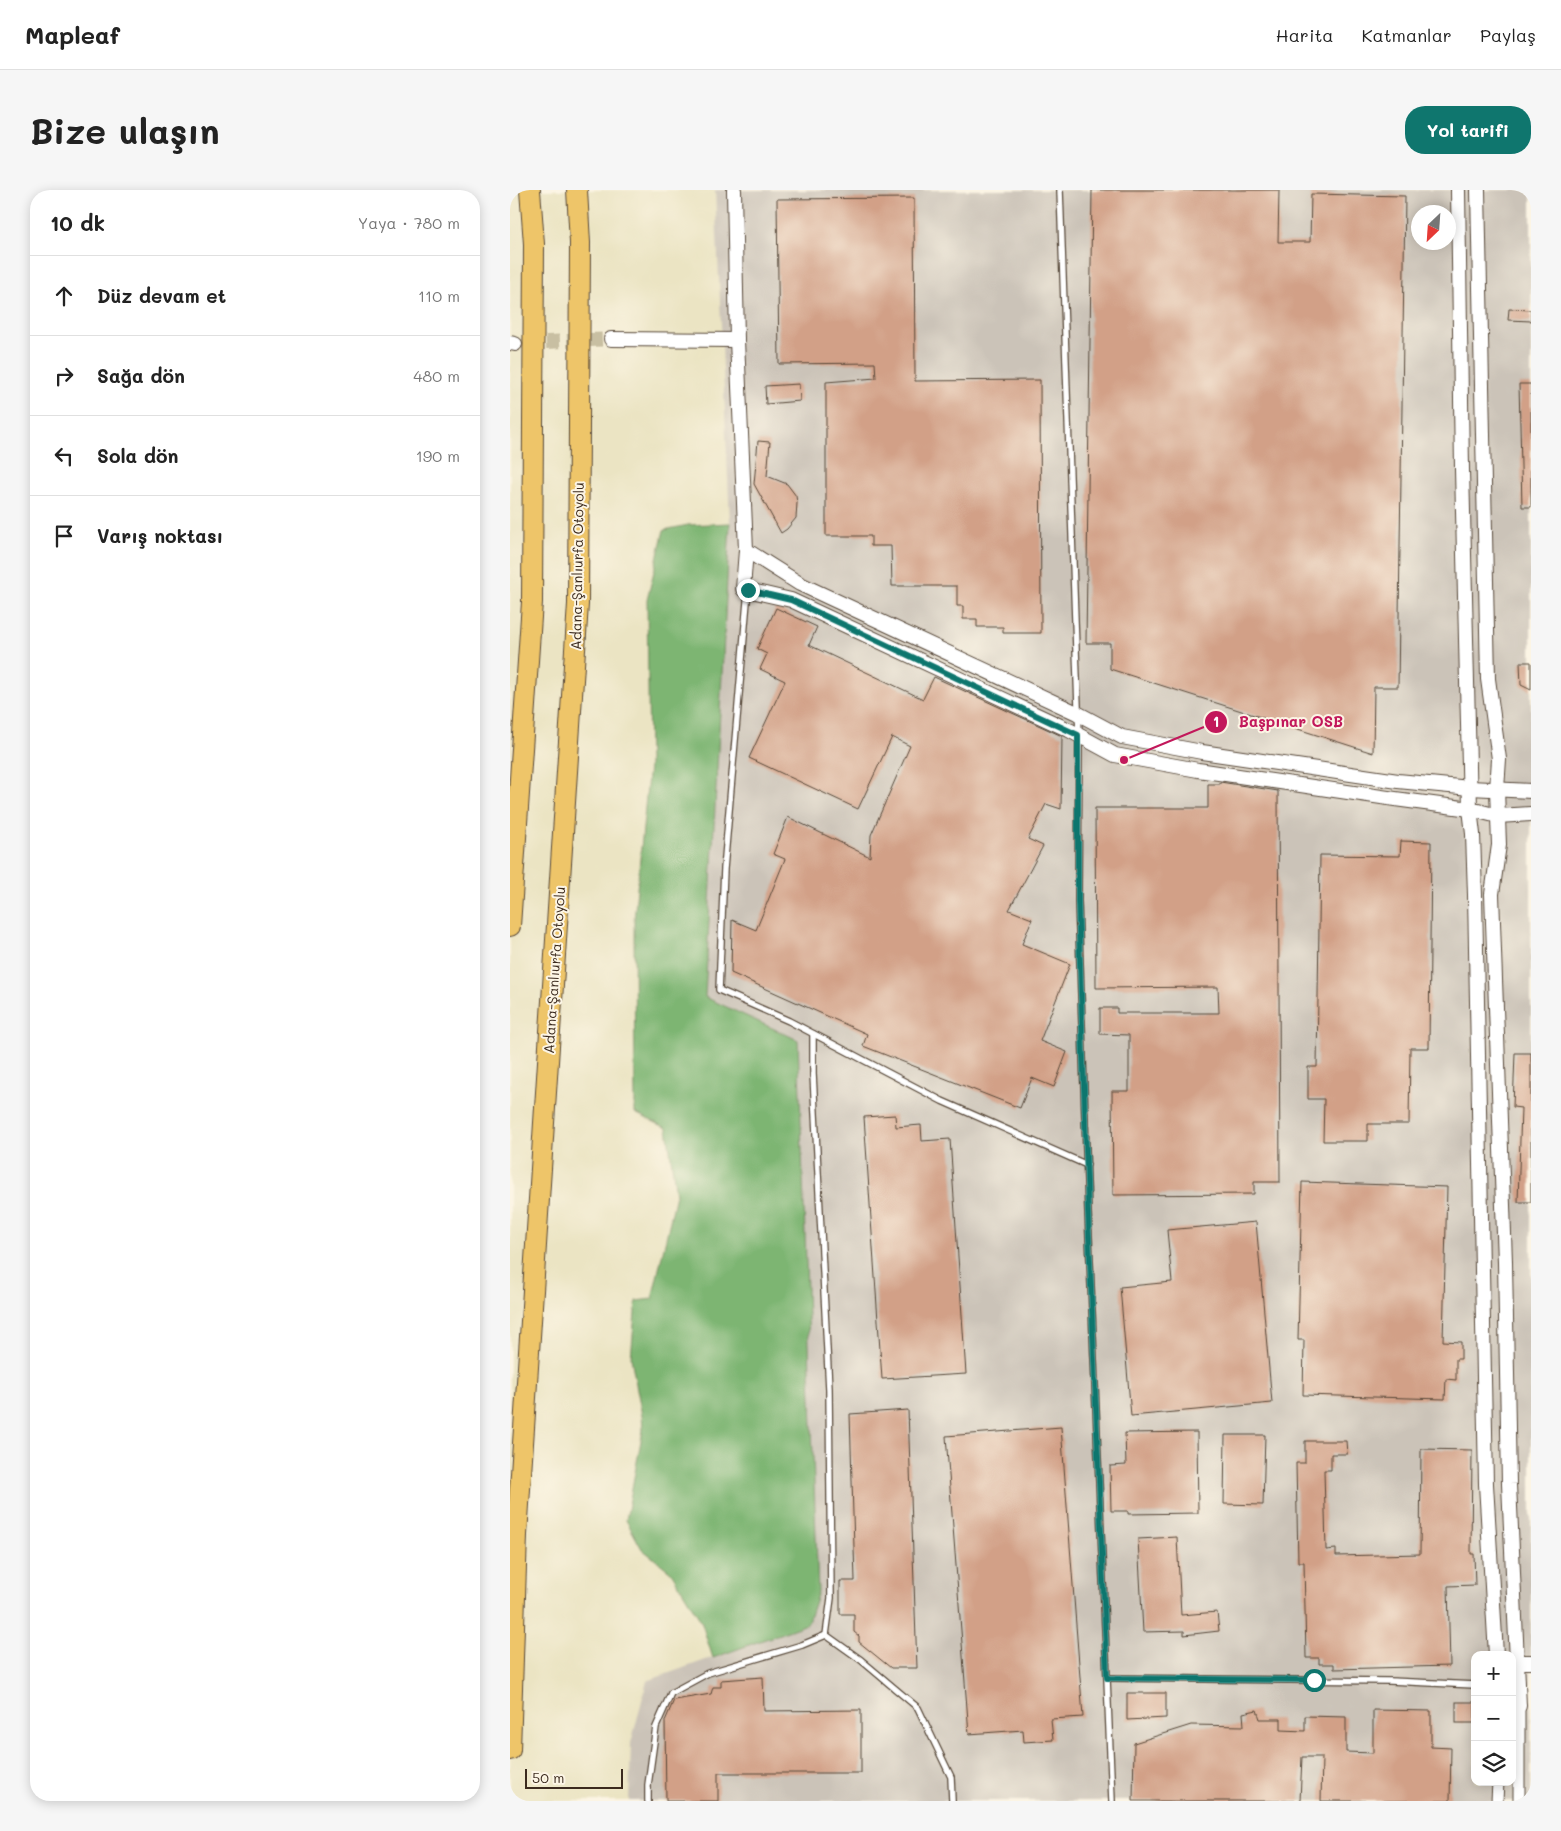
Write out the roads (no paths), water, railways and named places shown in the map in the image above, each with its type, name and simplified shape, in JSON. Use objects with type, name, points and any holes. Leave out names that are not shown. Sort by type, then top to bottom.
[{"type":"highway","points":[[510,926],[532,602],[534,244],[530,190]]},
{"type":"highway","name":"Adana-Şanlıurfa Otoyolu","points":[[510,1750],[517,1535],[578,604],[580,243],[577,190]]},
{"type":"street","points":[[734,190],[746,590],[791,600],[1078,735],[1115,755],[1198,770],[1470,809],[1498,816],[1531,814]]},
{"type":"street","points":[[1458,190],[1462,469],[1470,809],[1473,834],[1475,895],[1486,1484],[1496,1651]]},
{"type":"street","points":[[1478,190],[1488,679],[1499,759],[1497,789],[1499,845],[1492,894],[1505,1262],[1514,1651]]},
{"type":"street","points":[[612,339],[737,340]]},
{"type":"street","points":[[746,550],[800,584],[1077,713],[1122,737],[1202,752],[1388,780],[1470,788],[1531,790]]},
{"type":"street","points":[[1516,1663],[1531,1662]]},
{"type":"street","points":[[1516,1675],[1521,1706],[1519,1801]]},
{"type":"street","points":[[1497,1801],[1498,1786]]},
{"type":"lane","points":[[1060,190],[1078,735],[1078,901],[1086,1165],[1112,1801]]},
{"type":"lane","points":[[746,590],[724,870],[719,990],[789,1021],[942,1100],[1086,1165]]},
{"type":"lane","points":[[813,1034],[813,1074],[829,1389],[831,1598],[826,1635]]},
{"type":"lane","points":[[648,1801],[648,1785],[656,1727],[671,1693],[708,1673],[802,1645],[826,1635]]},
{"type":"lane","points":[[826,1635],[861,1660],[918,1708],[951,1777],[952,1801]]},
{"type":"lane","points":[[1107,1678],[1390,1681],[1471,1685]]},
{"type":"tunnel","points":[[525,343],[611,339]]},
{"type":"place","name":"Başpınar OSB","points":[[1124,760]]}]
